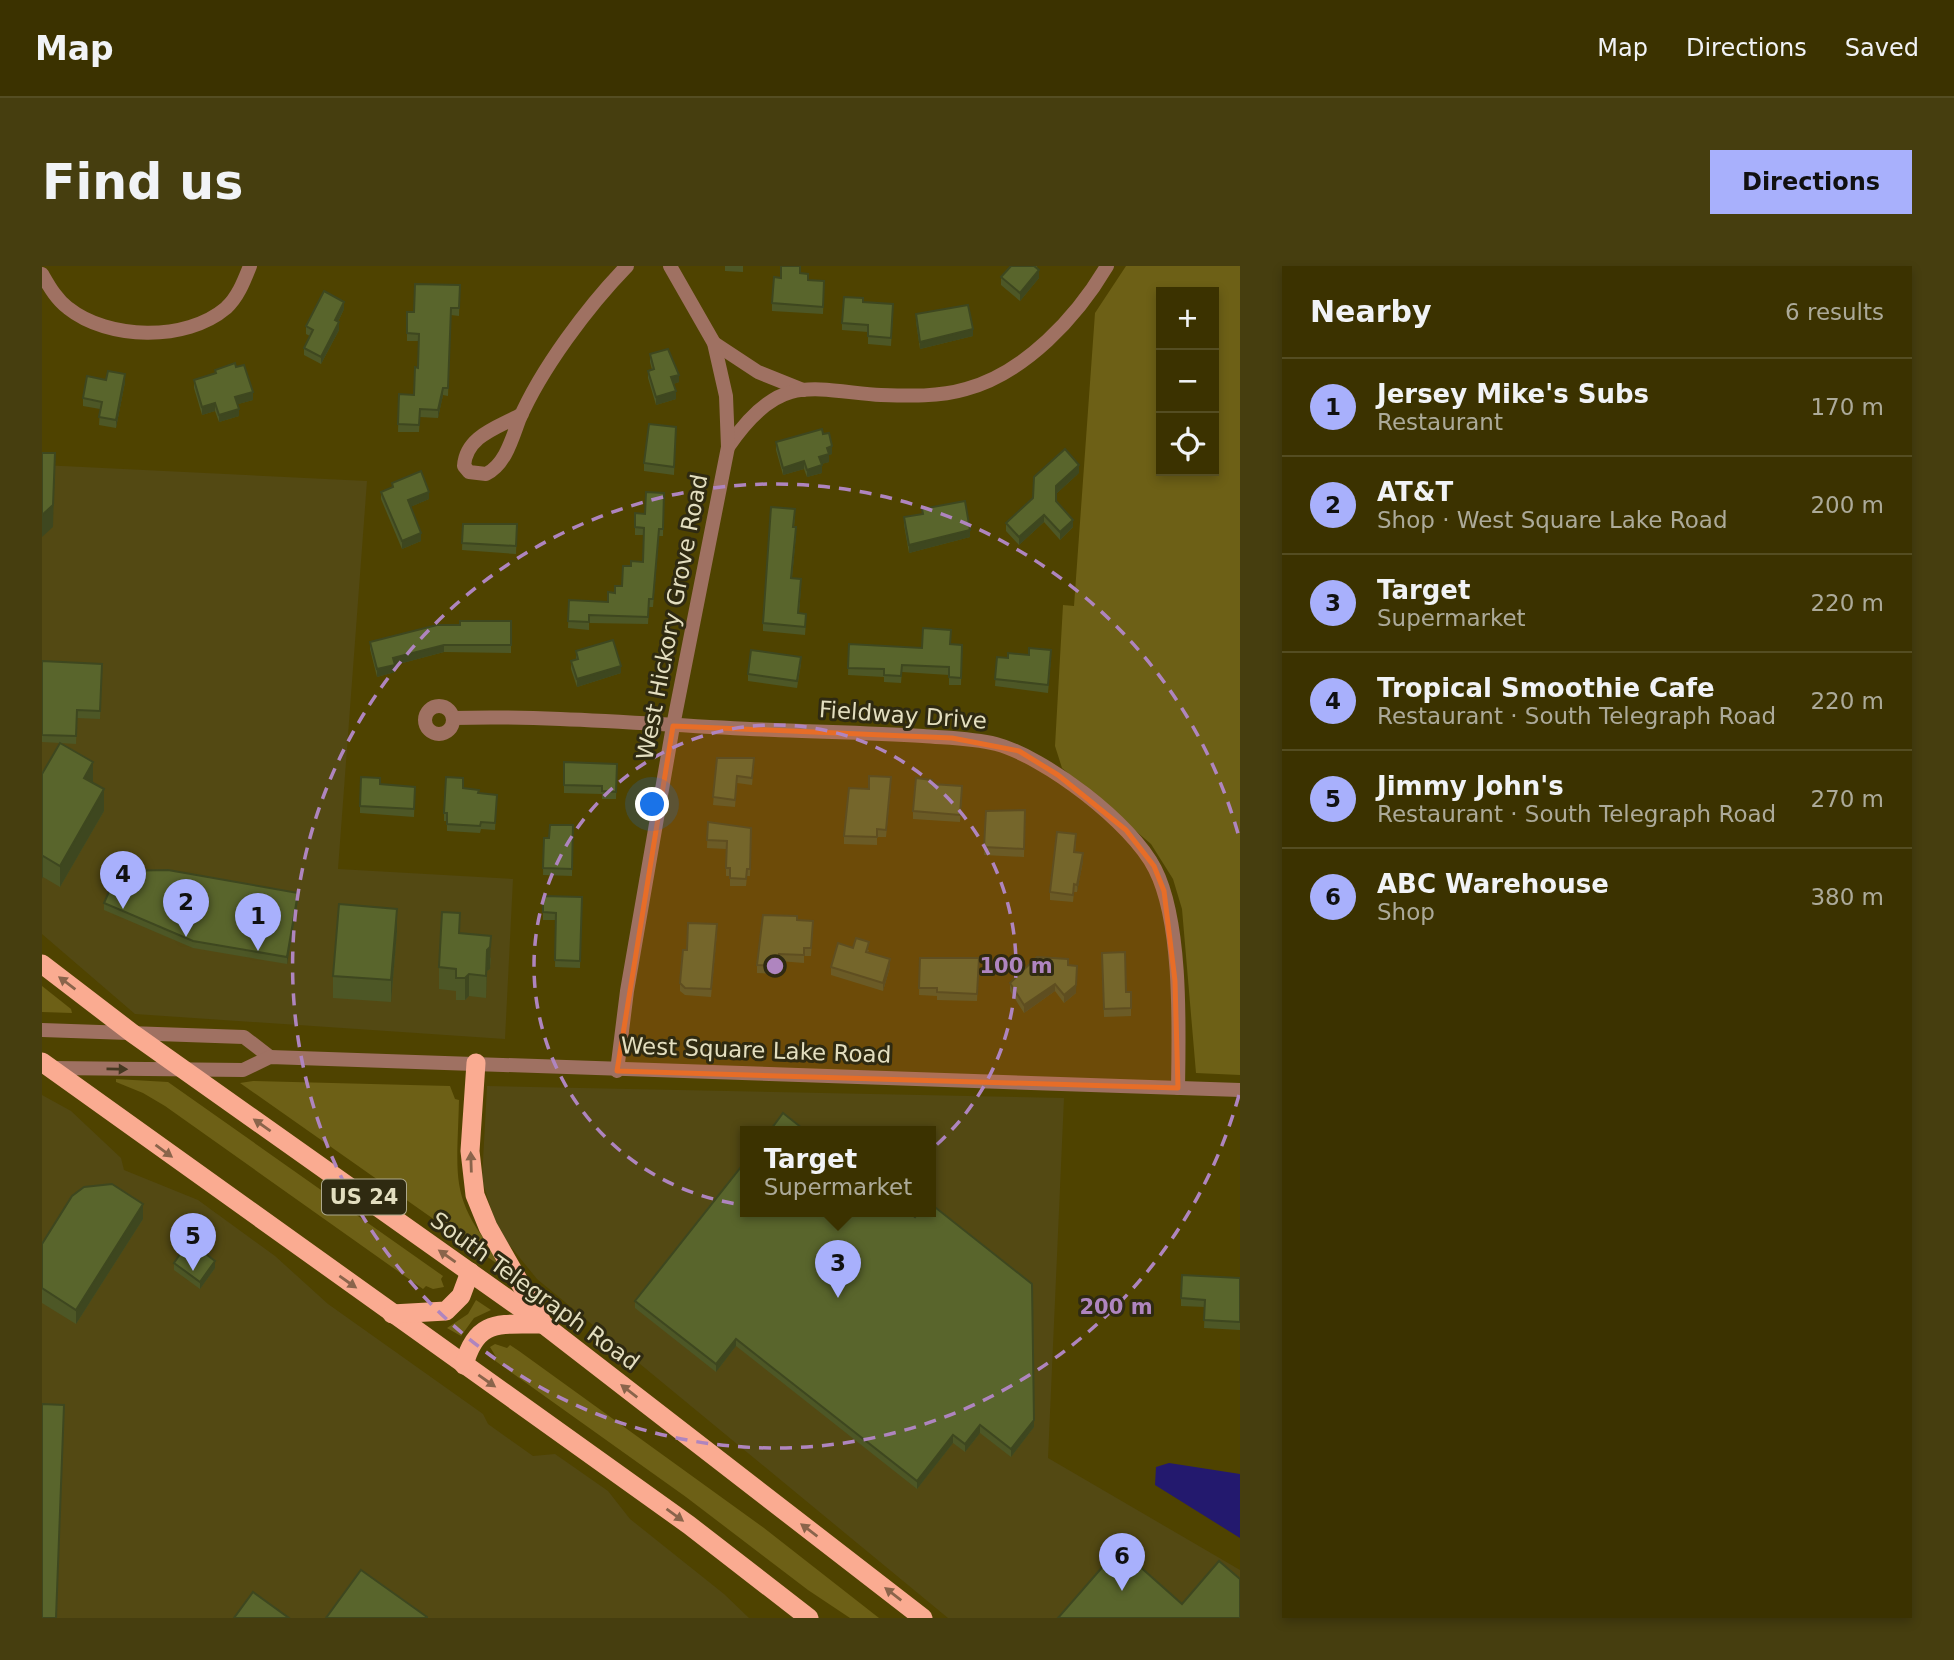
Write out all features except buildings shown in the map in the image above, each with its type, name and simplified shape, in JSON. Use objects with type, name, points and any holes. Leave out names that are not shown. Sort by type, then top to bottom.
[{"type":"highway","name":"South Telegraph Road","points":[[42,964],[132,1033],[543,1324],[923,1618]]},
{"type":"highway","points":[[464,1365],[472,1340],[486,1328],[543,1324],[488,1227],[475,1195],[470,1151],[476,1063]]},
{"type":"highway","points":[[44,1066],[706,1538],[809,1618]]},
{"type":"highway","points":[[392,1314],[446,1311],[461,1296],[470,1272]]},
{"type":"street","points":[[42,274],[59,301],[87,319],[121,330],[157,332],[189,327],[226,308],[241,288],[250,266]]},
{"type":"street","points":[[522,414],[472,443],[464,466],[469,472],[486,474],[499,464],[522,414],[562,349],[627,266]]},
{"type":"street","name":"West Hickory Grove Road","points":[[617,1071],[627,991],[673,726],[728,447],[726,396],[714,342],[670,266]]},
{"type":"street","points":[[728,447],[749,420],[769,404],[791,392],[804,390],[908,396],[954,392],[982,384],[1015,365],[1059,328],[1107,266]]},
{"type":"street","points":[[714,342],[758,372],[804,390]]},
{"type":"street","name":"Fieldway Drive","points":[[453,718],[973,740],[1019,751],[1058,775],[1126,830],[1160,878],[1167,905],[1175,981],[1178,1088]]},
{"type":"street","points":[[42,1030],[244,1037],[270,1057]]},
{"type":"street","name":"West Square Lake Road","points":[[44,1066],[243,1070],[270,1057],[476,1063],[617,1071],[1240,1090]]},
{"type":"highlighted area","points":[[673,726],[952,738],[1019,751],[1058,775],[1126,830],[1154,866],[1164,891],[1175,981],[1178,1088],[617,1071]]},
{"type":"shaded area","points":[[1126,266],[1240,266],[1240,1075],[1196,1073],[1182,909],[1173,879],[1151,844],[1062,768],[1055,746],[1063,605],[1074,606],[1095,313]]},
{"type":"shaded area","points":[[42,465],[367,481],[338,869],[513,879],[505,1039],[135,1014],[42,934]]},
{"type":"shaded area","points":[[42,986],[71,1009],[72,1013],[42,1012]]},
{"type":"shaded area","points":[[116,1079],[168,1082],[443,1276],[441,1279],[444,1287],[433,1289],[426,1286],[423,1289],[165,1106],[116,1082]]},
{"type":"shaded area","points":[[253,1081],[450,1086],[455,1099],[459,1100],[458,1172],[465,1207],[488,1244],[507,1267],[506,1270],[240,1083]]},
{"type":"shaded area","points":[[487,1086],[1064,1098],[1048,1458],[1240,1570],[1240,1618],[948,1618],[537,1279],[498,1231],[482,1180]]},
{"type":"shaded area","points":[[42,1095],[71,1111],[121,1158],[124,1170],[198,1200],[275,1256],[328,1304],[483,1414],[488,1424],[533,1456],[555,1454],[608,1491],[630,1519],[724,1594],[749,1618],[42,1618]]},
{"type":"shaded area","points":[[476,1300],[491,1310],[474,1318],[461,1336],[447,1328],[468,1314]]},
{"type":"shaded area","points":[[495,1344],[507,1348],[510,1345],[519,1351],[764,1528],[879,1618],[850,1618],[808,1590],[686,1497],[494,1360],[496,1357],[490,1347]]},
{"type":"shaded area","points":[[1169,1463],[1240,1474],[1240,1538],[1155,1485],[1156,1467]]},
{"type":"place","name":"Tropical Smoothie Cafe","points":[[123,909]]},
{"type":"place","name":"AT&T","points":[[186,937]]},
{"type":"place","name":"Jersey Mike's Subs","points":[[258,951]]},
{"type":"place","name":"Jimmy John's","points":[[193,1271]]},
{"type":"place","name":"Target","points":[[838,1298]]},
{"type":"place","name":"ABC Warehouse","points":[[1122,1591]]}]
